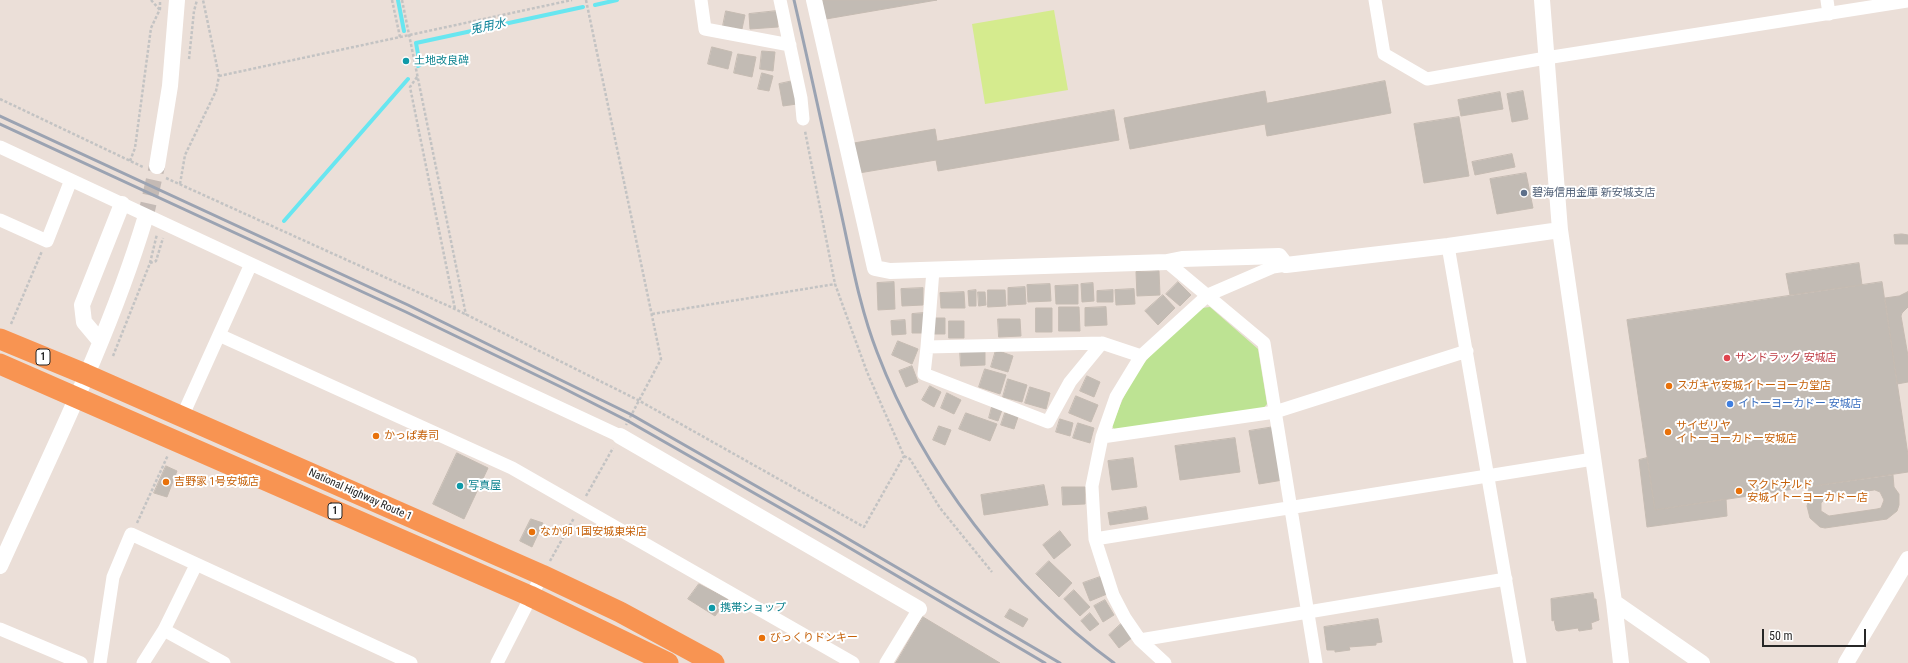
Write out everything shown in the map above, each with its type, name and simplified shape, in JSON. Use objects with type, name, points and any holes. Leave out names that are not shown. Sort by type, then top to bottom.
[{"type":"highway","name":"National Highway Route 1","points":[[5,332],[86,374],[542,575],[620,612],[714,663]]},
{"type":"highway","name":"1","points":[[0,364],[530,596],[668,663]]},
{"type":"street","points":[[155,170],[170,86],[177,0]]},
{"type":"street","points":[[701,0],[705,29],[790,45]]},
{"type":"street","points":[[780,0],[802,98],[803,119]]},
{"type":"street","points":[[814,0],[875,268],[890,271],[933,270],[1167,262],[1182,259],[1279,256],[1286,265]]},
{"type":"street","points":[[1375,0],[1384,54],[1427,79],[1546,58],[1908,1]]},
{"type":"street","points":[[1542,0],[1560,230],[1614,602],[1621,663]]},
{"type":"street","points":[[1827,0],[1829,14]]},
{"type":"street","points":[[0,147],[122,204],[157,224],[251,264],[620,436],[919,609],[886,663]]},
{"type":"street","points":[[0,220],[47,241],[71,180]]},
{"type":"street","points":[[100,341],[84,322],[82,305],[122,204]]},
{"type":"street","points":[[0,566],[76,397],[130,268],[157,224]]},
{"type":"street","points":[[1165,663],[1140,640],[1113,595],[1095,539],[1092,486],[1102,437],[1116,397],[1141,356],[1208,295],[1273,267],[1448,246],[1560,230]]},
{"type":"street","points":[[1448,246],[1520,663]]},
{"type":"street","points":[[1167,262],[1264,343],[1316,663]]},
{"type":"street","points":[[182,417],[251,264]]},
{"type":"street","points":[[933,270],[924,374],[1048,422],[1070,382],[1102,343]]},
{"type":"street","points":[[219,335],[512,468],[853,663]]},
{"type":"street","points":[[927,347],[1102,343],[1141,356]]},
{"type":"street","points":[[1102,437],[1275,412],[1467,351]]},
{"type":"street","points":[[1095,539],[1593,459]]},
{"type":"street","points":[[100,663],[113,577],[132,534],[196,565],[411,663]]},
{"type":"street","points":[[1846,663],[1908,559]]},
{"type":"street","points":[[143,663],[164,630],[196,565]]},
{"type":"street","points":[[497,663],[542,575]]},
{"type":"street","points":[[1140,640],[1506,579]]},
{"type":"street","points":[[1614,602],[1702,663]]},
{"type":"street","points":[[0,629],[81,663]]},
{"type":"street","points":[[164,630],[224,663]]},
{"type":"path","points":[[130,161],[135,148],[151,28],[160,9],[160,0]]},
{"type":"path","points":[[180,184],[185,155],[216,90],[219,76],[203,0]]},
{"type":"path","points":[[392,0],[400,37]]},
{"type":"path","points":[[402,0],[466,315]]},
{"type":"path","points":[[219,76],[572,0]]},
{"type":"path","points":[[542,575],[620,436],[661,359],[586,0]]},
{"type":"path","points":[[417,76],[410,86],[455,309]]},
{"type":"path","points":[[0,99],[130,161],[155,170],[180,184],[455,309],[638,400],[864,528],[904,456]]},
{"type":"path","points":[[803,119],[835,284],[867,372],[904,456],[910,458],[940,508],[992,572]]},
{"type":"path","points":[[150,263],[156,261],[157,224]]},
{"type":"path","points":[[112,356],[150,263],[157,224]]},
{"type":"path","points":[[5,332],[47,241]]},
{"type":"path","points":[[652,314],[835,284]]},
{"type":"path","points":[[132,534],[168,455]]},
{"type":"green space","points":[[1054,10],[1068,90],[985,104],[972,24]]},
{"type":"green space","points":[[1210,307],[1258,349],[1267,404],[1262,410],[1116,432],[1112,426],[1129,386],[1137,373],[1159,347],[1202,308]]},
{"type":"building","points":[[822,0],[937,0],[826,19]]},
{"type":"building","points":[[726,11],[745,15],[742,29],[723,26]]},
{"type":"building","points":[[777,11],[778,27],[750,29],[749,14]]},
{"type":"building","points":[[712,47],[732,52],[728,69],[708,64]]},
{"type":"building","points":[[762,51],[775,52],[773,71],[760,69]]},
{"type":"building","points":[[738,54],[756,57],[752,77],[734,73]]},
{"type":"building","points":[[762,73],[773,76],[769,91],[758,89]]},
{"type":"building","points":[[793,81],[797,104],[783,106],[779,84]]},
{"type":"building","points":[[1385,81],[1391,113],[1267,136],[1265,124],[1130,149],[1124,118],[1265,91],[1267,103]]},
{"type":"building","points":[[1523,91],[1528,119],[1512,122],[1507,94]]},
{"type":"building","points":[[1500,92],[1503,109],[1461,116],[1458,100]]},
{"type":"building","points":[[1114,110],[1119,140],[938,171],[936,160],[859,173],[854,143],[935,129],[937,141]]},
{"type":"building","points":[[1459,117],[1469,176],[1424,183],[1414,124]]},
{"type":"building","points":[[1512,154],[1515,167],[1475,175],[1472,162]]},
{"type":"building","points":[[1526,173],[1533,208],[1497,214],[1490,179]]},
{"type":"building","points":[[1894,235],[1908,235],[1908,244],[1895,244]]},
{"type":"building","points":[[1859,263],[1862,285],[1790,295],[1786,274]]},
{"type":"building","points":[[1159,271],[1160,295],[1137,296],[1136,272]]},
{"type":"building","points":[[894,282],[895,309],[878,310],[877,283]]},
{"type":"building","points":[[1178,282],[1191,295],[1180,306],[1166,294]]},
{"type":"building","points":[[1882,282],[1908,455],[1908,472],[1655,510],[1627,320]]},
{"type":"building","points":[[1093,283],[1094,301],[1082,302],[1081,284]]},
{"type":"building","points":[[1050,284],[1051,301],[1028,302],[1027,285]]},
{"type":"building","points":[[1078,285],[1078,304],[1056,304],[1055,286]]},
{"type":"building","points":[[1025,287],[1026,304],[1008,305],[1008,288]]},
{"type":"building","points":[[923,288],[923,305],[902,306],[901,289]]},
{"type":"building","points":[[1134,289],[1135,304],[1116,305],[1115,290]]},
{"type":"building","points":[[976,290],[976,306],[969,306],[968,291]]},
{"type":"building","points":[[988,290],[1005,290],[1006,306],[988,307]]},
{"type":"building","points":[[1113,290],[1113,302],[1097,302],[1097,291]]},
{"type":"building","points":[[964,292],[965,308],[941,308],[940,293]]},
{"type":"building","points":[[978,292],[985,292],[986,305],[979,306]]},
{"type":"building","points":[[1908,292],[1908,307],[1901,316],[1908,356],[1908,382],[1897,384],[1885,298],[1899,296]]},
{"type":"building","points":[[1163,295],[1175,308],[1158,325],[1145,311]]},
{"type":"building","points":[[1059,307],[1079,307],[1080,331],[1059,331]]},
{"type":"building","points":[[1106,307],[1107,325],[1085,326],[1085,308]]},
{"type":"building","points":[[1036,308],[1052,308],[1052,332],[1036,332]]},
{"type":"building","points":[[924,313],[925,333],[912,333],[912,314]]},
{"type":"building","points":[[933,318],[945,318],[945,334],[933,334]]},
{"type":"building","points":[[998,319],[1020,319],[1021,336],[999,337]]},
{"type":"building","points":[[905,320],[906,334],[892,335],[891,321]]},
{"type":"building","points":[[949,321],[964,321],[964,338],[949,338]]},
{"type":"building","points":[[898,341],[918,349],[912,364],[892,355]]},
{"type":"building","points":[[960,350],[985,350],[985,365],[961,366]]},
{"type":"building","points":[[996,350],[1013,356],[1008,372],[991,367]]},
{"type":"building","points":[[912,366],[918,382],[906,387],[899,371]]},
{"type":"building","points":[[985,369],[1006,375],[1000,394],[979,387]]},
{"type":"building","points":[[1087,376],[1100,382],[1094,397],[1080,391]]},
{"type":"building","points":[[1008,379],[1027,385],[1022,402],[1003,397]]},
{"type":"building","points":[[930,386],[941,392],[934,407],[922,400]]},
{"type":"building","points":[[1030,387],[1050,393],[1046,409],[1025,403]]},
{"type":"building","points":[[947,393],[961,400],[954,414],[941,408]]},
{"type":"building","points":[[1076,396],[1098,405],[1091,422],[1069,413]]},
{"type":"building","points":[[992,407],[1002,410],[998,421],[989,418]]},
{"type":"building","points":[[966,413],[997,424],[990,441],[959,429]]},
{"type":"building","points":[[1005,413],[1018,417],[1014,429],[1001,425]]},
{"type":"building","points":[[1060,419],[1073,423],[1070,436],[1056,432]]},
{"type":"building","points":[[1078,423],[1094,428],[1090,443],[1073,438]]},
{"type":"building","points":[[939,426],[951,430],[945,445],[933,440]]},
{"type":"building","points":[[1274,427],[1283,480],[1259,484],[1249,431]]},
{"type":"building","points":[[1235,438],[1240,472],[1180,480],[1175,446]]},
{"type":"building","name":"写真屋","points":[[457,453],[488,468],[464,519],[433,504]]},
{"type":"building","points":[[1133,458],[1137,487],[1112,490],[1108,461]]},
{"type":"building","points":[[1647,458],[1655,510],[1726,499],[1727,516],[1647,527],[1639,460]]},
{"type":"building","name":"吉野家 1号安城店","points":[[166,466],[177,471],[167,497],[154,493]]},
{"type":"building","points":[[1893,475],[1894,487],[1899,494],[1899,505],[1897,511],[1887,519],[1825,528],[1820,527],[1810,518],[1807,506],[1809,499],[1808,487]],"holes":[[[1875,490],[1880,492],[1884,500],[1881,508],[1829,516],[1821,511],[1821,503],[1826,498]]]},
{"type":"building","points":[[1044,485],[1048,505],[984,515],[981,495]]},
{"type":"building","points":[[1062,487],[1085,487],[1085,504],[1063,505]]},
{"type":"building","points":[[1146,507],[1148,519],[1110,525],[1108,513]]},
{"type":"building","name":"なか卯 1国安城東栄店","points":[[531,519],[543,523],[532,547],[520,541]]},
{"type":"building","points":[[1060,531],[1071,545],[1054,559],[1043,545]]},
{"type":"building","points":[[1049,561],[1072,583],[1059,597],[1036,574]]},
{"type":"building","points":[[1100,577],[1107,594],[1090,601],[1083,583]]},
{"type":"building","name":"携帯ショップ","points":[[699,584],[728,599],[715,616],[688,599]]},
{"type":"building","points":[[1074,590],[1090,607],[1080,616],[1064,599]]},
{"type":"building","points":[[1593,593],[1594,599],[1596,599],[1599,620],[1591,623],[1592,629],[1579,631],[1578,628],[1556,630],[1554,620],[1552,621],[1551,599]]},
{"type":"building","points":[[1105,600],[1114,615],[1103,622],[1094,606]]},
{"type":"building","points":[[1010,609],[1028,619],[1023,627],[1005,617]]},
{"type":"building","points":[[1090,613],[1099,624],[1090,631],[1081,621]]},
{"type":"building","points":[[923,617],[1000,663],[896,663]]},
{"type":"building","points":[[1378,619],[1382,642],[1376,643],[1376,645],[1349,647],[1350,650],[1335,652],[1335,650],[1327,650],[1324,627]]},
{"type":"building","points":[[1122,623],[1133,637],[1119,648],[1109,635]]},
{"type":"waterway","points":[[398,0],[404,31]]},
{"type":"waterway","name":"兎用水","points":[[595,5],[617,0]]},
{"type":"waterway","name":"兎用水","points":[[418,66],[420,65],[416,43],[583,7]]},
{"type":"waterway","name":"兎用水","points":[[284,221],[408,79]]},
{"type":"tunnel","points":[[145,219],[157,166]]},
{"type":"railway","points":[[794,0],[860,299],[877,352],[896,396],[919,440],[945,483],[974,524],[1006,563],[1040,600],[1076,633],[1114,663]]},
{"type":"railway","points":[[0,116],[408,305],[632,415],[833,530],[1060,663]]},
{"type":"railway","points":[[0,124],[406,312],[628,421],[831,537],[1045,663]]},
{"type":"place","name":"土地改良碑","points":[[406,61]]},
{"type":"place","name":"碧海信用金庫 新安城支店","points":[[1524,193]]},
{"type":"place","name":"サンドラッグ 安城店","points":[[1727,358]]},
{"type":"place","name":"スガキヤ安城イトーヨーカ堂店","points":[[1669,386]]},
{"type":"place","name":"イトーヨーカドー 安城店","points":[[1730,404]]},
{"type":"place","name":"サイゼリヤ イトーヨーカドー安城店","points":[[1668,432]]},
{"type":"place","name":"かっぱ寿司","points":[[376,436]]},
{"type":"place","name":"吉野家 1号安城店","points":[[166,482]]},
{"type":"place","name":"写真屋","points":[[460,486]]},
{"type":"place","name":"マクドナルド 安城イトーヨーカドー店","points":[[1739,491]]},
{"type":"place","name":"なか卯 1国安城東栄店","points":[[532,532]]},
{"type":"place","name":"携帯ショップ","points":[[712,608]]},
{"type":"place","name":"びっくりドンキー","points":[[762,638]]}]
